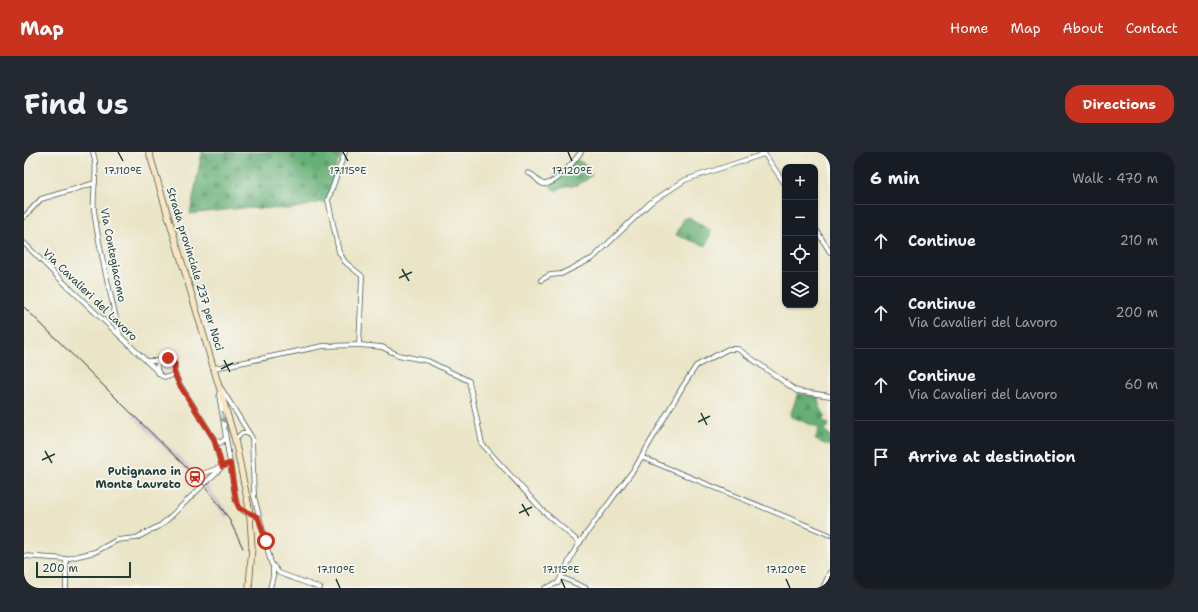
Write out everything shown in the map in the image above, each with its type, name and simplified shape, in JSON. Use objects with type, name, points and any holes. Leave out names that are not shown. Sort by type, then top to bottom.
[{"type":"main road","name":"Strada provinciale 237 per Noci","points":[[149,152],[221,388],[235,440],[250,517],[252,555],[249,588]]},
{"type":"street","name":"Via Contegiacomo","points":[[94,152],[97,164],[94,207],[96,224],[120,336]]},
{"type":"street","points":[[345,152],[328,200],[339,252],[345,262],[362,276],[359,345]]},
{"type":"street","points":[[528,173],[532,174],[541,183],[546,184],[562,174],[581,152]]},
{"type":"street","points":[[541,280],[550,275],[561,274],[593,258],[650,203],[685,180],[763,153],[782,180]]},
{"type":"street","points":[[24,217],[41,199],[95,183]]},
{"type":"street","points":[[818,233],[830,252]]},
{"type":"street","name":"Via Cavalieri del Lavoro","points":[[24,243],[159,373],[179,384]]},
{"type":"street","points":[[215,368],[323,346],[359,345],[382,347],[398,355],[428,361],[470,381],[482,444],[543,511],[580,543]]},
{"type":"street","points":[[545,588],[558,583],[580,543],[641,457],[696,366],[728,349],[738,350],[797,391],[830,396]]},
{"type":"street","points":[[144,359],[148,362],[170,359],[175,366],[174,372],[179,384],[214,439],[222,467]]},
{"type":"street","points":[[159,373],[157,367],[160,361]]},
{"type":"street","points":[[167,377],[174,372]]},
{"type":"street","points":[[218,379],[236,501],[239,508],[258,517]]},
{"type":"street","points":[[221,388],[253,442],[254,496],[258,517],[272,566],[273,576],[270,588]]},
{"type":"street","points":[[235,440],[242,433],[249,433]]},
{"type":"street","points":[[214,439],[220,442],[226,438]]},
{"type":"street","points":[[641,457],[830,535]]},
{"type":"street","points":[[202,474],[230,463]]},
{"type":"street","points":[[24,556],[66,559],[95,552],[117,540],[132,539],[160,525],[222,467]]},
{"type":"street","points":[[66,559],[66,588]]},
{"type":"street","points":[[272,566],[279,573],[320,588]]},
{"type":"street","points":[[824,588],[830,572]]},
{"type":"street","points":[[561,577],[586,588]]},
{"type":"shaded area","points":[[135,414],[192,469],[204,477],[204,482],[230,515],[226,518],[202,485],[132,416]]},
{"type":"green space","points":[[202,152],[342,152],[336,167],[327,201],[291,209],[243,208],[190,214]]},
{"type":"green space","points":[[575,159],[583,163],[592,175],[578,185],[555,191],[546,182],[566,168]]},
{"type":"green space","points":[[689,217],[711,231],[706,246],[676,235],[684,219]]},
{"type":"green space","points":[[798,393],[819,397],[820,407],[825,417],[822,420],[828,423],[829,426],[824,430],[830,435],[830,446],[815,440],[819,428],[790,416]]},
{"type":"railway","points":[[24,307],[204,485],[228,517],[243,548]]},
{"type":"place","name":"Putignano in Monte Laureto","points":[[195,477]]},
{"type":"route","points":[[168,358],[175,364],[174,372],[179,384],[214,439],[222,467],[230,463],[236,501],[239,508],[258,517],[266,541]]}]
